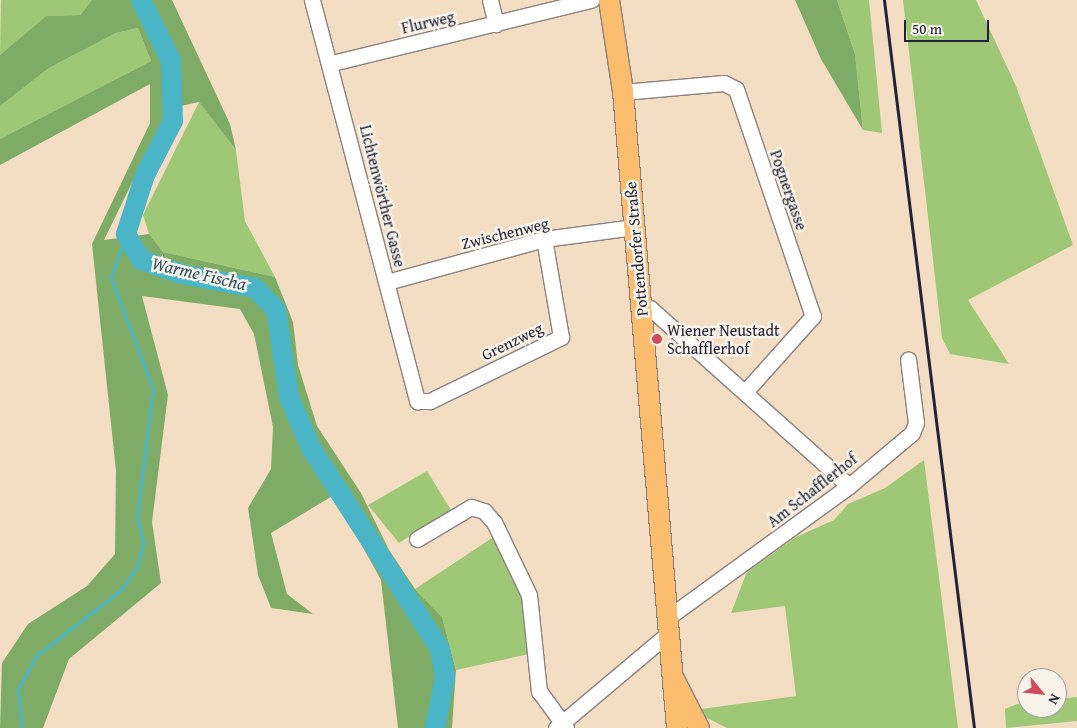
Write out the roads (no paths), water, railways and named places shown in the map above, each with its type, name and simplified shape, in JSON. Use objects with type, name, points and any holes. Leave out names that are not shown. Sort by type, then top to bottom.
[{"type":"main road","name":"Pottendorfer Straße","points":[[609,0],[622,92],[642,306],[676,618],[674,679],[677,728]]},
{"type":"main road","name":"Pottendorfer Straße","points":[[674,679],[689,728]]},
{"type":"main road","points":[[674,679],[699,728]]},
{"type":"street","name":"Lichtenwörther Gasse","points":[[312,0],[332,63],[417,401]]},
{"type":"street","points":[[490,0],[496,24]]},
{"type":"street","name":"Flurweg","points":[[332,63],[591,0]]},
{"type":"street","name":"Pognergasse","points":[[622,92],[724,83],[736,89],[813,316],[746,391]]},
{"type":"street","name":"Zwischenweg","points":[[387,282],[544,239],[634,227]]},
{"type":"street","name":"Grenzweg","points":[[417,401],[430,401],[561,337],[544,239]]},
{"type":"street","points":[[642,306],[650,308],[746,391],[849,486]]},
{"type":"street","name":"Am Schafflerhof","points":[[561,726],[676,618],[849,486],[912,433],[916,423],[908,359]]},
{"type":"street","points":[[417,539],[471,507],[484,511],[494,522],[529,595],[539,691],[561,726]]},
{"type":"waterway","name":"Warme Fischa","points":[[141,0],[171,61],[173,121],[145,175],[126,234],[141,260],[181,274],[255,288],[276,310],[289,397],[311,448],[440,649],[445,677],[435,728]]},
{"type":"waterway","points":[[22,728],[18,689],[36,656],[121,590],[137,567],[143,543],[137,516],[153,389],[111,278],[126,234]]},
{"type":"railway","points":[[884,0],[974,728]]},
{"type":"place","name":"Wiener Neustadt Schafflerhof","points":[[657,339]]}]
